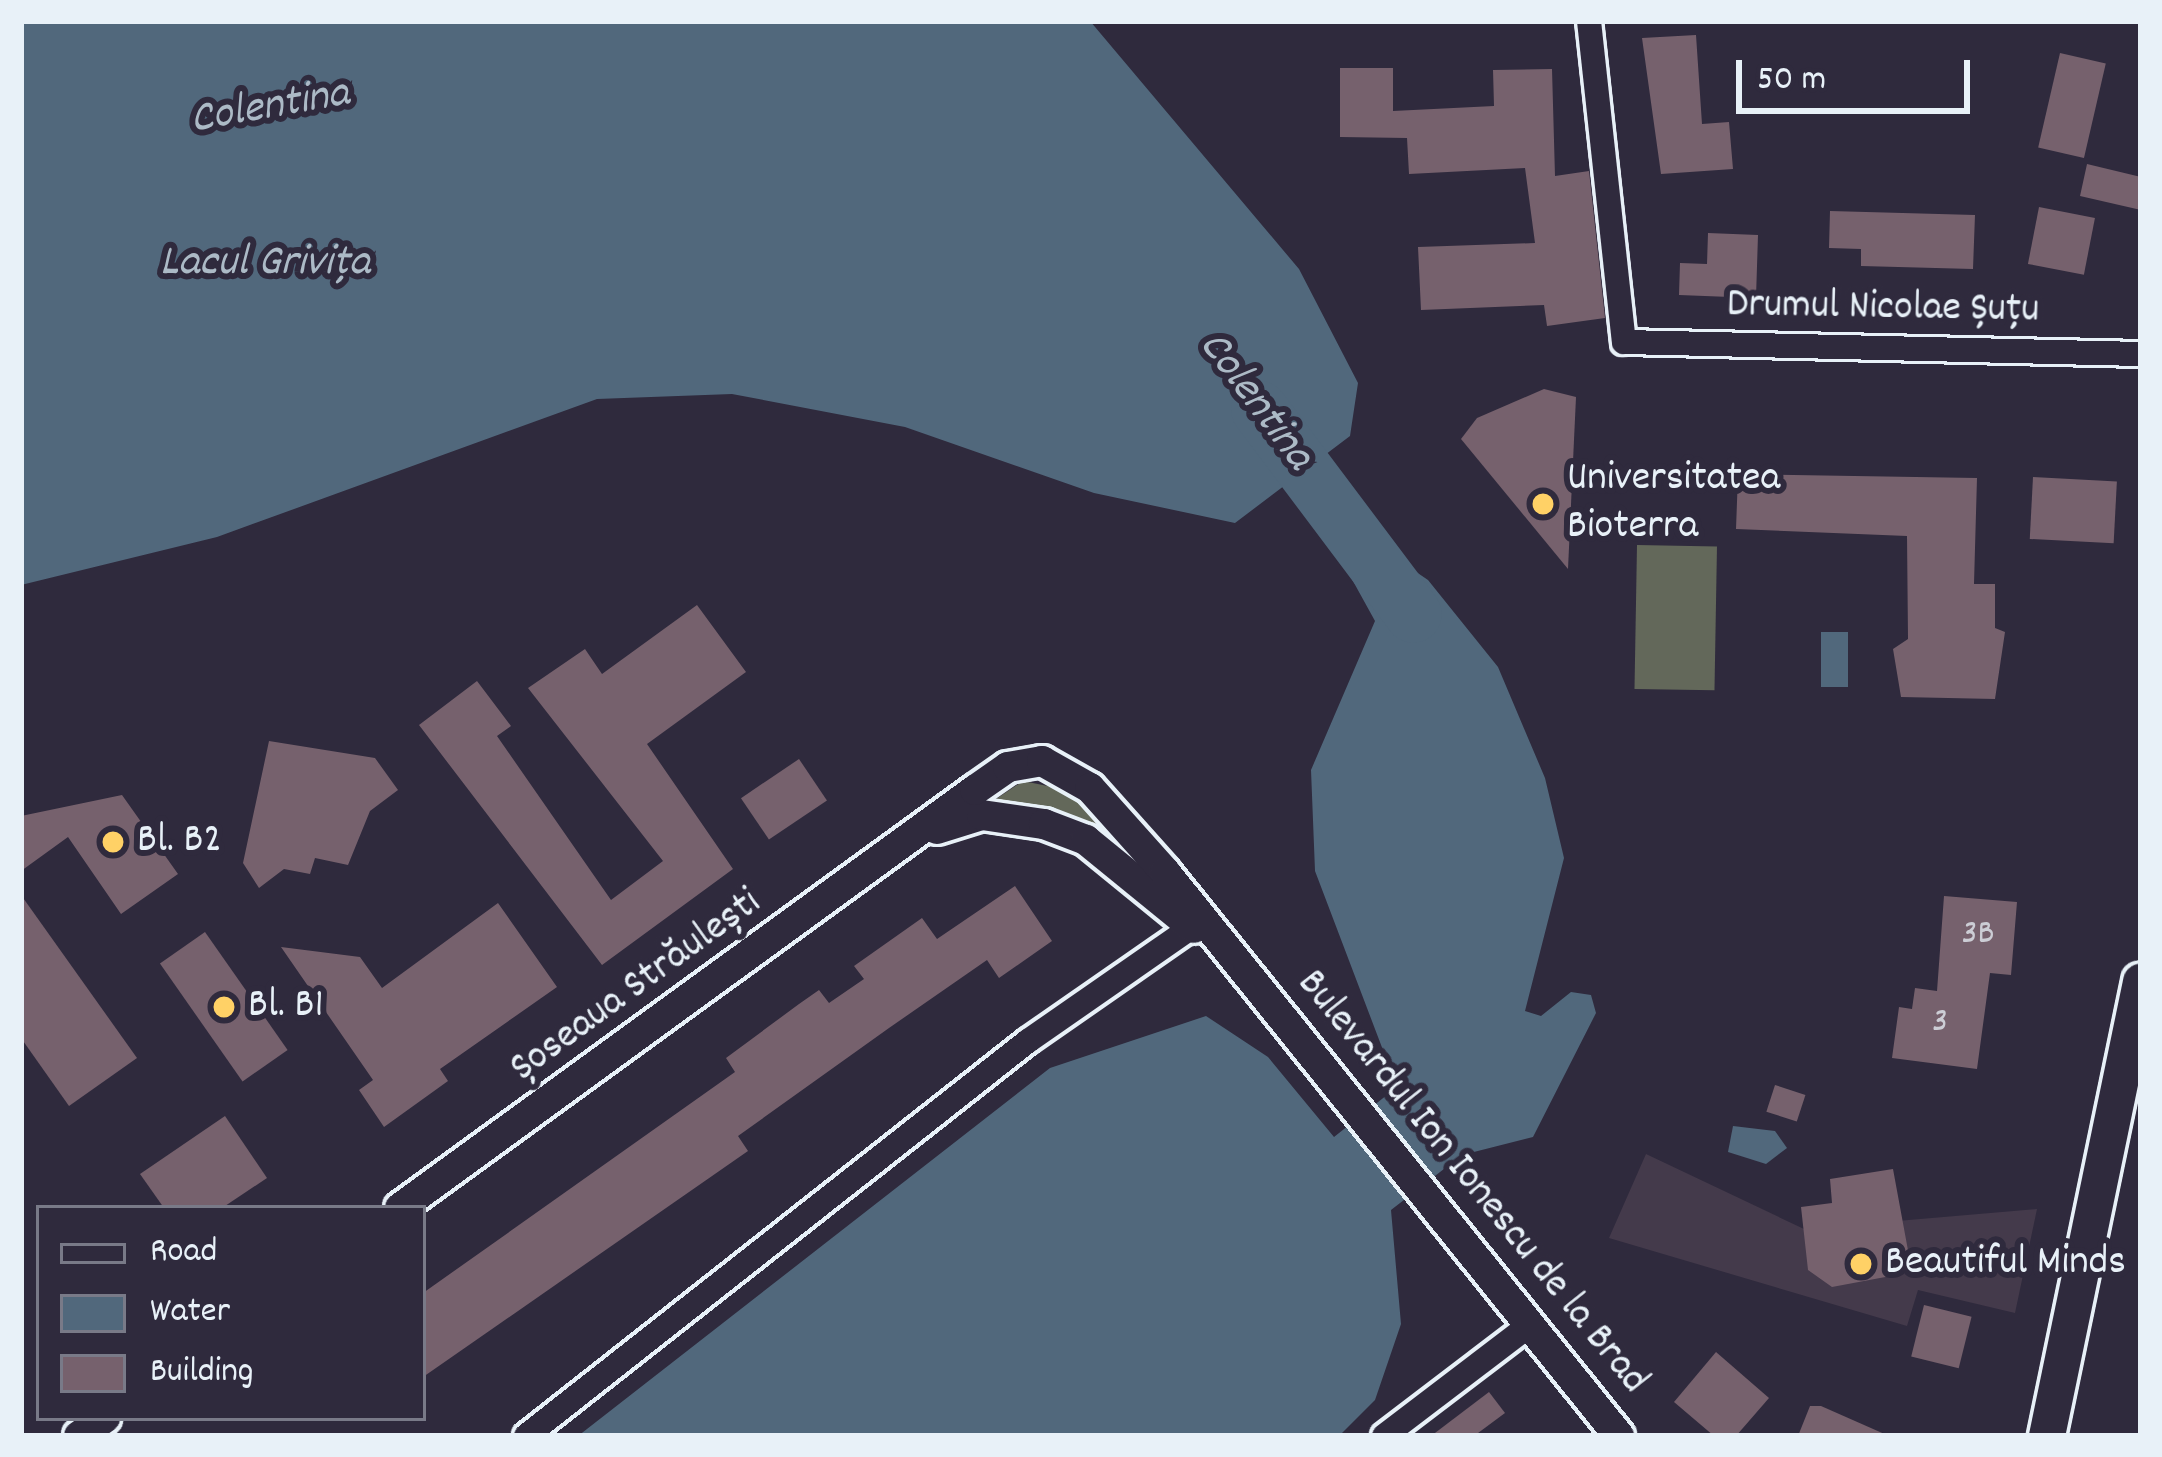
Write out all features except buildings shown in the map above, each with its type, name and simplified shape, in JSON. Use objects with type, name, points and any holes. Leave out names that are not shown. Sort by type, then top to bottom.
[{"type":"main road","points":[[2047,1436],[2141,982]]},
{"type":"street","name":"Drumul Nicolae Șuțu","points":[[1589,21],[1624,342],[2141,353]]},
{"type":"street","name":"Bulevardul Ion Ionescu de la Brad","points":[[923,835],[1008,767],[1042,761],[1066,770],[1331,1070],[1617,1435]]},
{"type":"street","name":"Bulevardul Ion Ionescu de la Brad","points":[[923,835],[982,815],[1044,824],[1086,840],[1258,982]]},
{"type":"street","name":"Șoseaua Străulești","points":[[404,1205],[923,835]]},
{"type":"street","points":[[526,1436],[1028,1041],[1192,927]]},
{"type":"street","points":[[1384,1436],[1531,1324]]},
{"type":"shaded area","name":"Beautiful Minds","points":[[1646,1154],[1804,1229],[2037,1209],[2015,1313],[1918,1290],[1907,1326],[1609,1238]]},
{"type":"green space","points":[[1637,545],[1717,546],[1714,690],[1634,689]]},
{"type":"green space","points":[[1023,781],[1077,792],[1112,829],[1103,840],[993,801]]},
{"type":"water","name":"Lacul Grivița","points":[[21,21],[1090,21],[1299,269],[1358,383],[1350,436],[1235,523],[1094,493],[905,427],[732,394],[597,399],[217,537],[21,585]]},
{"type":"water","points":[[1375,544],[1428,580],[1498,667],[1545,778],[1564,858],[1525,1011],[1541,1016],[1571,992],[1591,995],[1596,1013],[1533,1137],[1462,1155],[1391,1210],[1401,1324],[1375,1400],[1339,1436],[578,1436],[1050,1068],[1206,1016],[1268,1057],[1334,1137],[1397,1087],[1315,871],[1311,770],[1375,621],[1343,563]]},
{"type":"water","points":[[1821,632],[1848,632],[1848,687],[1821,687]]},
{"type":"water","points":[[1733,1126],[1775,1131],[1787,1148],[1766,1164],[1728,1152]]},
{"type":"waterway","name":"Colentina","points":[[1259,409],[1413,614]]},
{"type":"place","name":"Universitatea Bioterra","points":[[1543,504]]},
{"type":"place","name":"Bl. B2","points":[[113,842]]},
{"type":"place","name":"Bl. B1","points":[[224,1007]]},
{"type":"place","name":"Beautiful Minds","points":[[1861,1264]]}]
